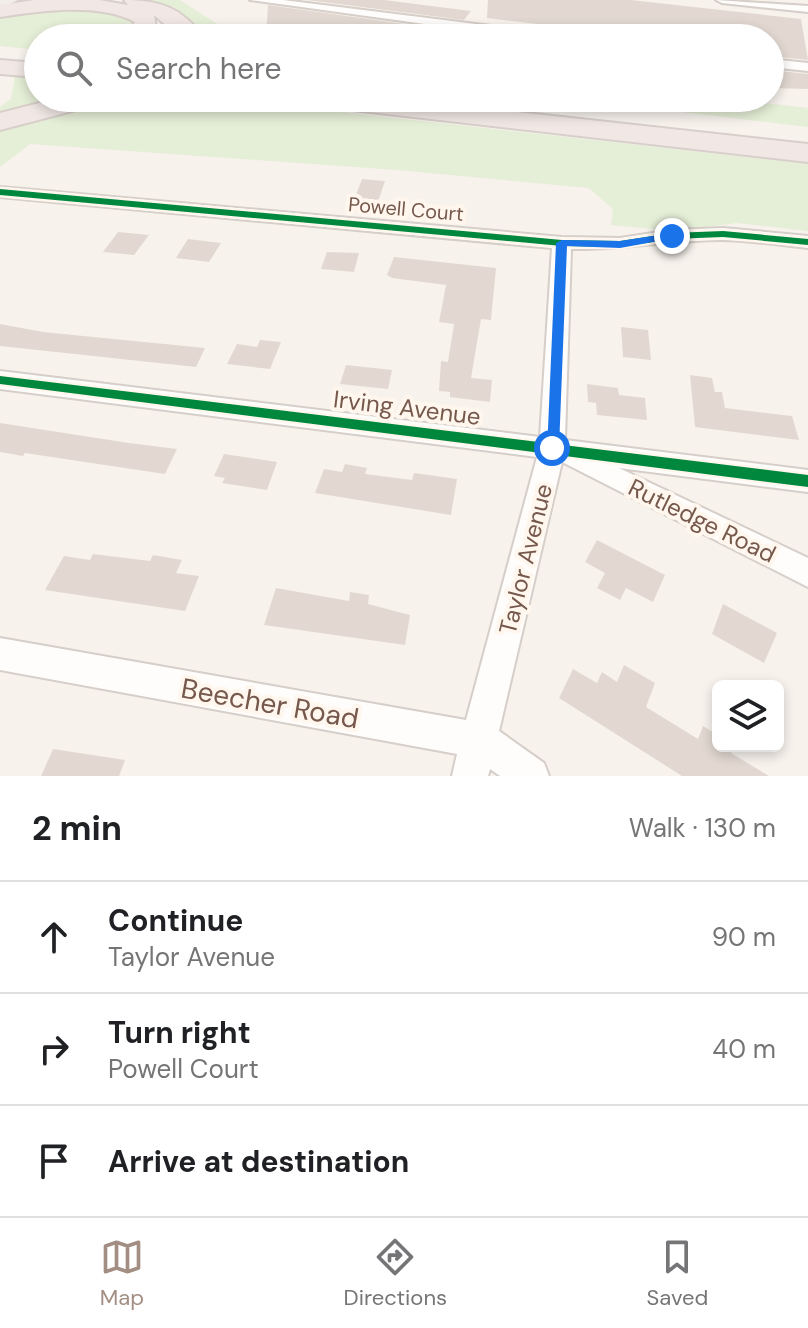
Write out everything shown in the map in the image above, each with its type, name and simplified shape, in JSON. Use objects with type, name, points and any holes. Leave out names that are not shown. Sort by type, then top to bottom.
[{"type":"highway","points":[[134,0],[169,13],[180,24]]},
{"type":"highway","points":[[0,11],[70,2],[121,6],[138,11],[146,19],[145,24]]},
{"type":"highway","points":[[0,53],[24,54]]},
{"type":"highway","points":[[0,67],[24,69]]},
{"type":"highway","points":[[0,76],[9,85],[0,101]]},
{"type":"highway","points":[[0,122],[38,112]]},
{"type":"highway","points":[[442,112],[808,153]]},
{"type":"highway","points":[[607,112],[808,133]]},
{"type":"main road","points":[[0,3],[9,0]]},
{"type":"street","points":[[256,0],[445,24]]},
{"type":"street","points":[[722,0],[808,9]]},
{"type":"street","points":[[784,64],[808,67]]},
{"type":"street","name":"Powell Court","points":[[0,192],[562,243],[620,244],[672,236],[723,234],[808,242]]},
{"type":"street","name":"Taylor Avenue","points":[[470,776],[482,741],[552,448],[562,243]]},
{"type":"street","name":"Irving Avenue","points":[[0,380],[808,481]]},
{"type":"street","name":"Rutledge Road","points":[[552,448],[808,573]]},
{"type":"street","name":"Beecher Road","points":[[0,654],[482,741],[531,776]]},
{"type":"green space","points":[[141,0],[180,0],[217,24],[182,24],[157,4]]},
{"type":"green space","points":[[100,6],[139,22],[24,24],[24,49],[0,46],[0,15]]},
{"type":"green space","points":[[15,76],[24,76],[24,112],[29,112],[0,120],[0,107],[11,99]]},
{"type":"green space","points":[[784,105],[808,108],[808,127],[680,112],[784,112]]},
{"type":"green space","points":[[52,112],[342,112],[808,164],[808,231],[737,223],[674,231],[611,225],[613,209],[589,188],[397,170],[30,144],[0,167],[0,126]]},
{"type":"building","points":[[307,0],[384,0],[471,11],[464,20]]},
{"type":"building","points":[[488,0],[631,0],[801,19],[808,60],[784,57],[784,24],[537,24],[487,18]]},
{"type":"building","points":[[268,5],[405,24],[267,24]]},
{"type":"building","points":[[784,71],[808,74],[808,89],[784,88]]},
{"type":"building","points":[[362,179],[385,181],[378,202],[354,200]]},
{"type":"building","points":[[118,232],[149,235],[134,255],[103,252]]},
{"type":"building","points":[[188,239],[221,243],[209,262],[176,258]]},
{"type":"building","points":[[327,252],[359,253],[354,272],[321,269]]},
{"type":"building","points":[[394,257],[496,268],[491,320],[481,319],[471,378],[492,380],[490,402],[450,397],[450,392],[439,391],[441,361],[448,362],[454,324],[439,322],[446,285],[392,278],[387,275]]},
{"type":"building","points":[[0,324],[43,332],[205,348],[196,367],[0,346]]},
{"type":"building","points":[[621,327],[648,330],[651,360],[623,357]]},
{"type":"building","points":[[260,340],[281,342],[270,369],[227,364],[237,344],[257,347]]},
{"type":"building","points":[[346,365],[392,370],[388,389],[340,384]]},
{"type":"building","points":[[690,375],[712,378],[715,392],[722,392],[725,408],[792,416],[799,440],[695,427]]},
{"type":"building","points":[[587,384],[618,388],[619,395],[645,398],[647,420],[597,415],[596,403],[588,402]]},
{"type":"building","points":[[0,423],[177,449],[165,474],[25,453],[23,456],[0,452]]},
{"type":"building","points":[[224,454],[277,462],[267,490],[222,483],[225,478],[214,476]]},
{"type":"building","points":[[345,464],[367,468],[365,474],[412,480],[414,473],[457,479],[451,515],[315,493],[324,469],[342,472]]},
{"type":"building","points":[[597,540],[665,575],[653,602],[626,588],[620,600],[597,588],[605,573],[585,562]]},
{"type":"building","points":[[93,554],[150,561],[153,555],[182,560],[176,573],[199,576],[185,611],[45,590],[64,556],[90,560]]},
{"type":"building","points":[[276,588],[349,601],[350,592],[369,595],[368,604],[410,615],[405,645],[264,625]]},
{"type":"building","points":[[723,604],[777,633],[764,663],[712,634]]},
{"type":"building","points":[[624,665],[655,683],[646,707],[698,739],[703,726],[712,731],[712,752],[731,752],[769,776],[682,776],[559,698],[573,669],[597,683],[602,672],[617,682]]},
{"type":"building","points":[[53,749],[125,760],[119,776],[41,776]]},
{"type":"cycle path","points":[[0,192],[562,243],[620,244],[672,236],[723,234],[808,242]]},
{"type":"cycle path","points":[[0,380],[808,481]]},
{"type":"route","points":[[552,448],[562,243],[620,244],[672,236]]}]
